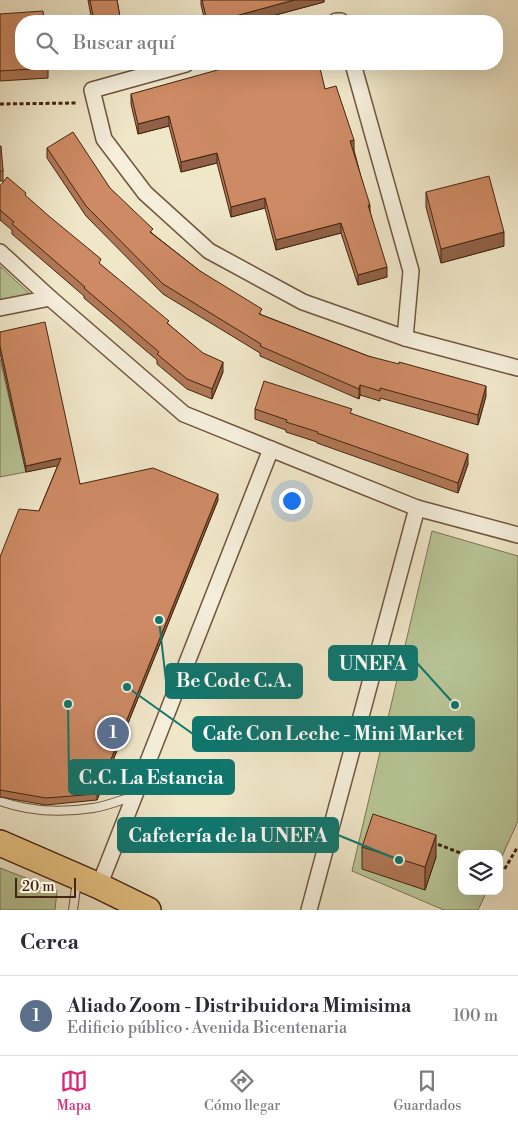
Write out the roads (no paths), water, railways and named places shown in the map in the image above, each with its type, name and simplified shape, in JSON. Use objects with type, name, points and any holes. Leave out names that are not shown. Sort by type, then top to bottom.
[{"type":"main road","points":[[0,843],[88,881],[145,909]]},
{"type":"street","points":[[164,70],[92,90],[104,139],[145,193],[209,251],[303,302],[404,338],[518,368]]},
{"type":"street","points":[[355,70],[412,270],[404,338]]},
{"type":"street","points":[[0,252],[184,414],[418,508],[518,535]]},
{"type":"street","points":[[0,308],[50,298]]},
{"type":"street","points":[[88,881],[134,796],[271,449]]},
{"type":"street","points":[[309,910],[418,508]]},
{"type":"lane","points":[[0,801],[20,808],[54,811],[94,808],[134,796]]},
{"type":"lane","points":[[73,910],[88,881]]},
{"type":"place","name":"Be Code C.A.","points":[[159,620]]},
{"type":"place","name":"Cafe Con Leche - Mini Market","points":[[127,687]]},
{"type":"place","name":"C.C. La Estancia","points":[[68,704]]},
{"type":"place","name":"UNEFA","points":[[455,705]]},
{"type":"place","name":"Aliado Zoom - Distribuidora Mimisima","points":[[113,733]]},
{"type":"place","name":"Cafetería de la UNEFA","points":[[399,860]]}]
